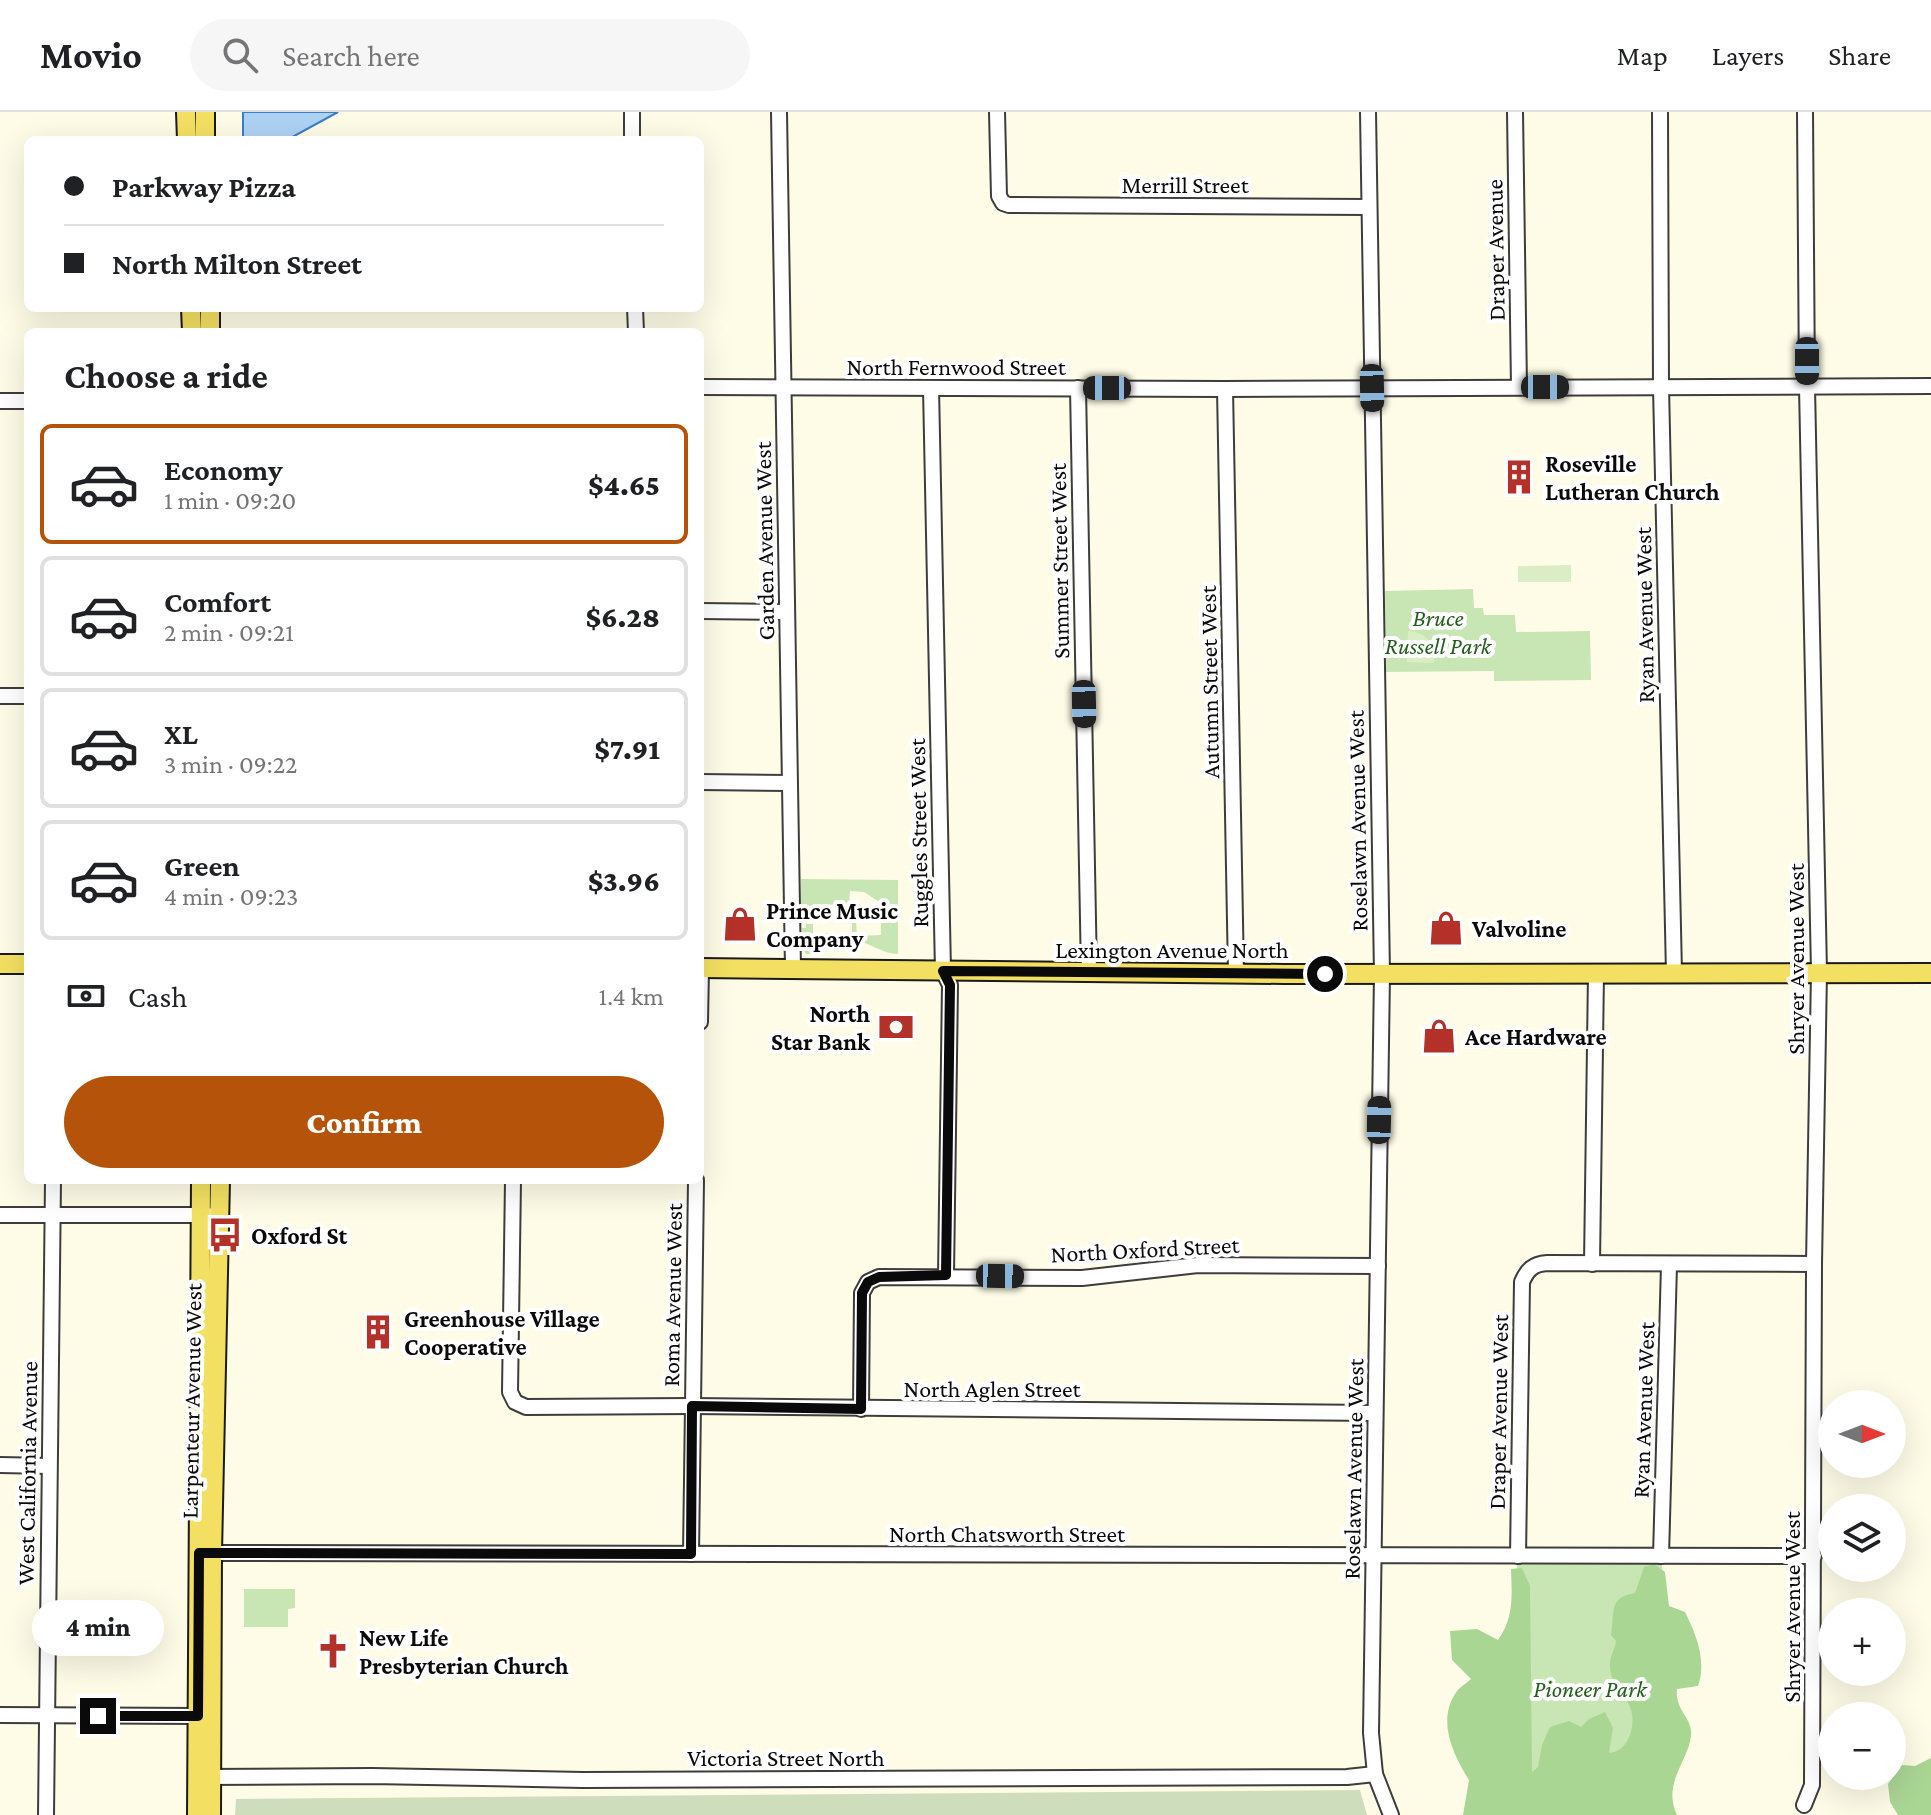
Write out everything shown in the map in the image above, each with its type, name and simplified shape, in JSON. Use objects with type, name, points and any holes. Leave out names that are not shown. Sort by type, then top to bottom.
[{"type":"main road","points":[[186,112],[187,136]]},
{"type":"main road","points":[[205,112],[205,136]]},
{"type":"main road","points":[[0,964],[24,964]]},
{"type":"main road","name":"Lexington Avenue North","points":[[704,968],[1236,974],[1931,973]]},
{"type":"main road","name":"Larpenteur Avenue West","points":[[197,1815],[204,1777],[210,1215],[202,1184]]},
{"type":"main road","name":"Larpenteur Avenue West","points":[[210,1215],[219,1184]]},
{"type":"main road","name":"Larpenteur Avenue West","points":[[206,1553],[198,1716],[211,1815]]},
{"type":"street","points":[[632,112],[632,136]]},
{"type":"street","name":"Garden Avenue West","points":[[779,112],[793,969]]},
{"type":"street","name":"Merrill Street","points":[[997,112],[999,196],[1003,203],[1009,205],[1369,207]]},
{"type":"street","name":"Roselawn Avenue West","points":[[1368,112],[1382,974],[1371,1733],[1375,1774],[1391,1815]]},
{"type":"street","name":"Draper Avenue","points":[[1515,112],[1519,387]]},
{"type":"street","name":"Ryan Avenue West","points":[[1660,112],[1661,387],[1674,973]]},
{"type":"street","name":"Shryer Avenue West","points":[[1804,1805],[1812,1785],[1814,1264],[1819,972],[1807,387],[1805,112]]},
{"type":"street","name":"North Fernwood Street","points":[[704,387],[1225,389],[1931,386]]},
{"type":"street","name":"Ruggles Street West","points":[[931,388],[943,971],[950,985],[946,1275]]},
{"type":"street","name":"Summer Street West","points":[[1078,388],[1089,973]]},
{"type":"street","name":"Autumn Street West","points":[[1225,389],[1236,974]]},
{"type":"street","points":[[0,401],[24,401]]},
{"type":"street","points":[[704,611],[786,612]]},
{"type":"street","points":[[0,696],[24,696]]},
{"type":"street","points":[[704,782],[789,783]]},
{"type":"street","points":[[1596,973],[1592,1264],[1814,1264]]},
{"type":"street","name":"West California Avenue","points":[[46,1815],[53,1184]]},
{"type":"street","name":"North Aglen Street","points":[[513,1184],[510,1392],[515,1402],[526,1407],[1375,1413]]},
{"type":"street","name":"Roma Avenue West","points":[[691,1554],[696,1184]]},
{"type":"street","points":[[0,1215],[210,1215]]},
{"type":"street","name":"Draper Avenue West","points":[[1518,1556],[1522,1282],[1528,1270],[1539,1264],[1592,1264]]},
{"type":"street","name":"North Oxford Street","points":[[861,1409],[862,1293],[868,1282],[879,1277],[1082,1278],[1198,1265],[1378,1266]]},
{"type":"street","name":"Ryan Avenue West","points":[[1661,1556],[1669,1265]]},
{"type":"street","points":[[0,1465],[49,1466]]},
{"type":"street","name":"North Chatsworth Street","points":[[206,1553],[1814,1556]]},
{"type":"street","points":[[0,1715],[198,1716]]},
{"type":"street","name":"Victoria Street North","points":[[204,1777],[599,1780],[1347,1777],[1375,1774]]},
{"type":"green space","points":[[1571,565],[1571,582],[1518,582],[1518,566]]},
{"type":"green space","name":"Bruce Russell Park","points":[[1473,589],[1474,608],[1483,608],[1484,615],[1515,615],[1516,632],[1590,631],[1591,680],[1494,681],[1494,671],[1386,672],[1385,591]]},
{"type":"green space","points":[[1408,631],[1421,634],[1429,641],[1434,663],[1407,662]]},
{"type":"green space","points":[[801,879],[898,880],[898,954],[855,940],[852,936],[852,922],[856,921],[857,936],[881,935],[881,903],[864,892],[850,891],[849,905],[814,904],[813,911],[801,911]]},
{"type":"green space","points":[[806,924],[813,924],[813,933],[850,933],[848,938],[822,948],[816,954],[806,954],[802,928],[806,928]]},
{"type":"green space","name":"Pioneer Park","points":[[1662,1561],[1663,1815],[1518,1815],[1517,1562]]},
{"type":"green space","points":[[1654,1564],[1665,1572],[1669,1606],[1685,1612],[1701,1657],[1698,1686],[1677,1689],[1691,1736],[1672,1793],[1677,1815],[1463,1815],[1469,1780],[1457,1759],[1447,1725],[1451,1702],[1457,1691],[1471,1679],[1452,1660],[1450,1631],[1477,1629],[1498,1640],[1509,1615],[1511,1569],[1522,1568],[1530,1586],[1532,1772],[1538,1767],[1542,1745],[1550,1727],[1569,1721],[1581,1727],[1589,1719],[1605,1712],[1613,1728],[1609,1753],[1616,1751],[1630,1736],[1632,1714],[1611,1672],[1610,1660],[1616,1641],[1611,1635],[1614,1607],[1620,1598],[1635,1593],[1644,1567]]},
{"type":"green space","points":[[244,1589],[295,1589],[295,1608],[288,1609],[288,1627],[244,1627]]},
{"type":"green space","points":[[1931,1758],[1931,1815],[1898,1815],[1890,1802],[1889,1790],[1906,1790],[1906,1765],[1915,1766]]},
{"type":"green space","points":[[1360,1790],[1367,1815],[235,1815],[236,1799]]},
{"type":"water","points":[[243,112],[338,112],[294,136],[243,136]]},
{"type":"place","name":"Roseville Lutheran Church","points":[[1519,477]]},
{"type":"place","name":"Prince Music Company","points":[[740,924]]},
{"type":"place","name":"Valvoline","points":[[1446,928]]},
{"type":"place","name":"North Star Bank","points":[[896,1027]]},
{"type":"place","name":"Ace Hardware","points":[[1439,1036]]},
{"type":"place","name":"Oxford St","points":[[225,1235]]},
{"type":"place","name":"Greenhouse Village Cooperative","points":[[378,1332]]},
{"type":"place","name":"New Life Presbyterian Church","points":[[333,1651]]},
{"type":"route","points":[[98,1716],[198,1716],[199,1553],[691,1554],[692,1406],[861,1409],[862,1293],[868,1282],[879,1277],[946,1275],[950,985],[943,971],[1325,974]]}]
